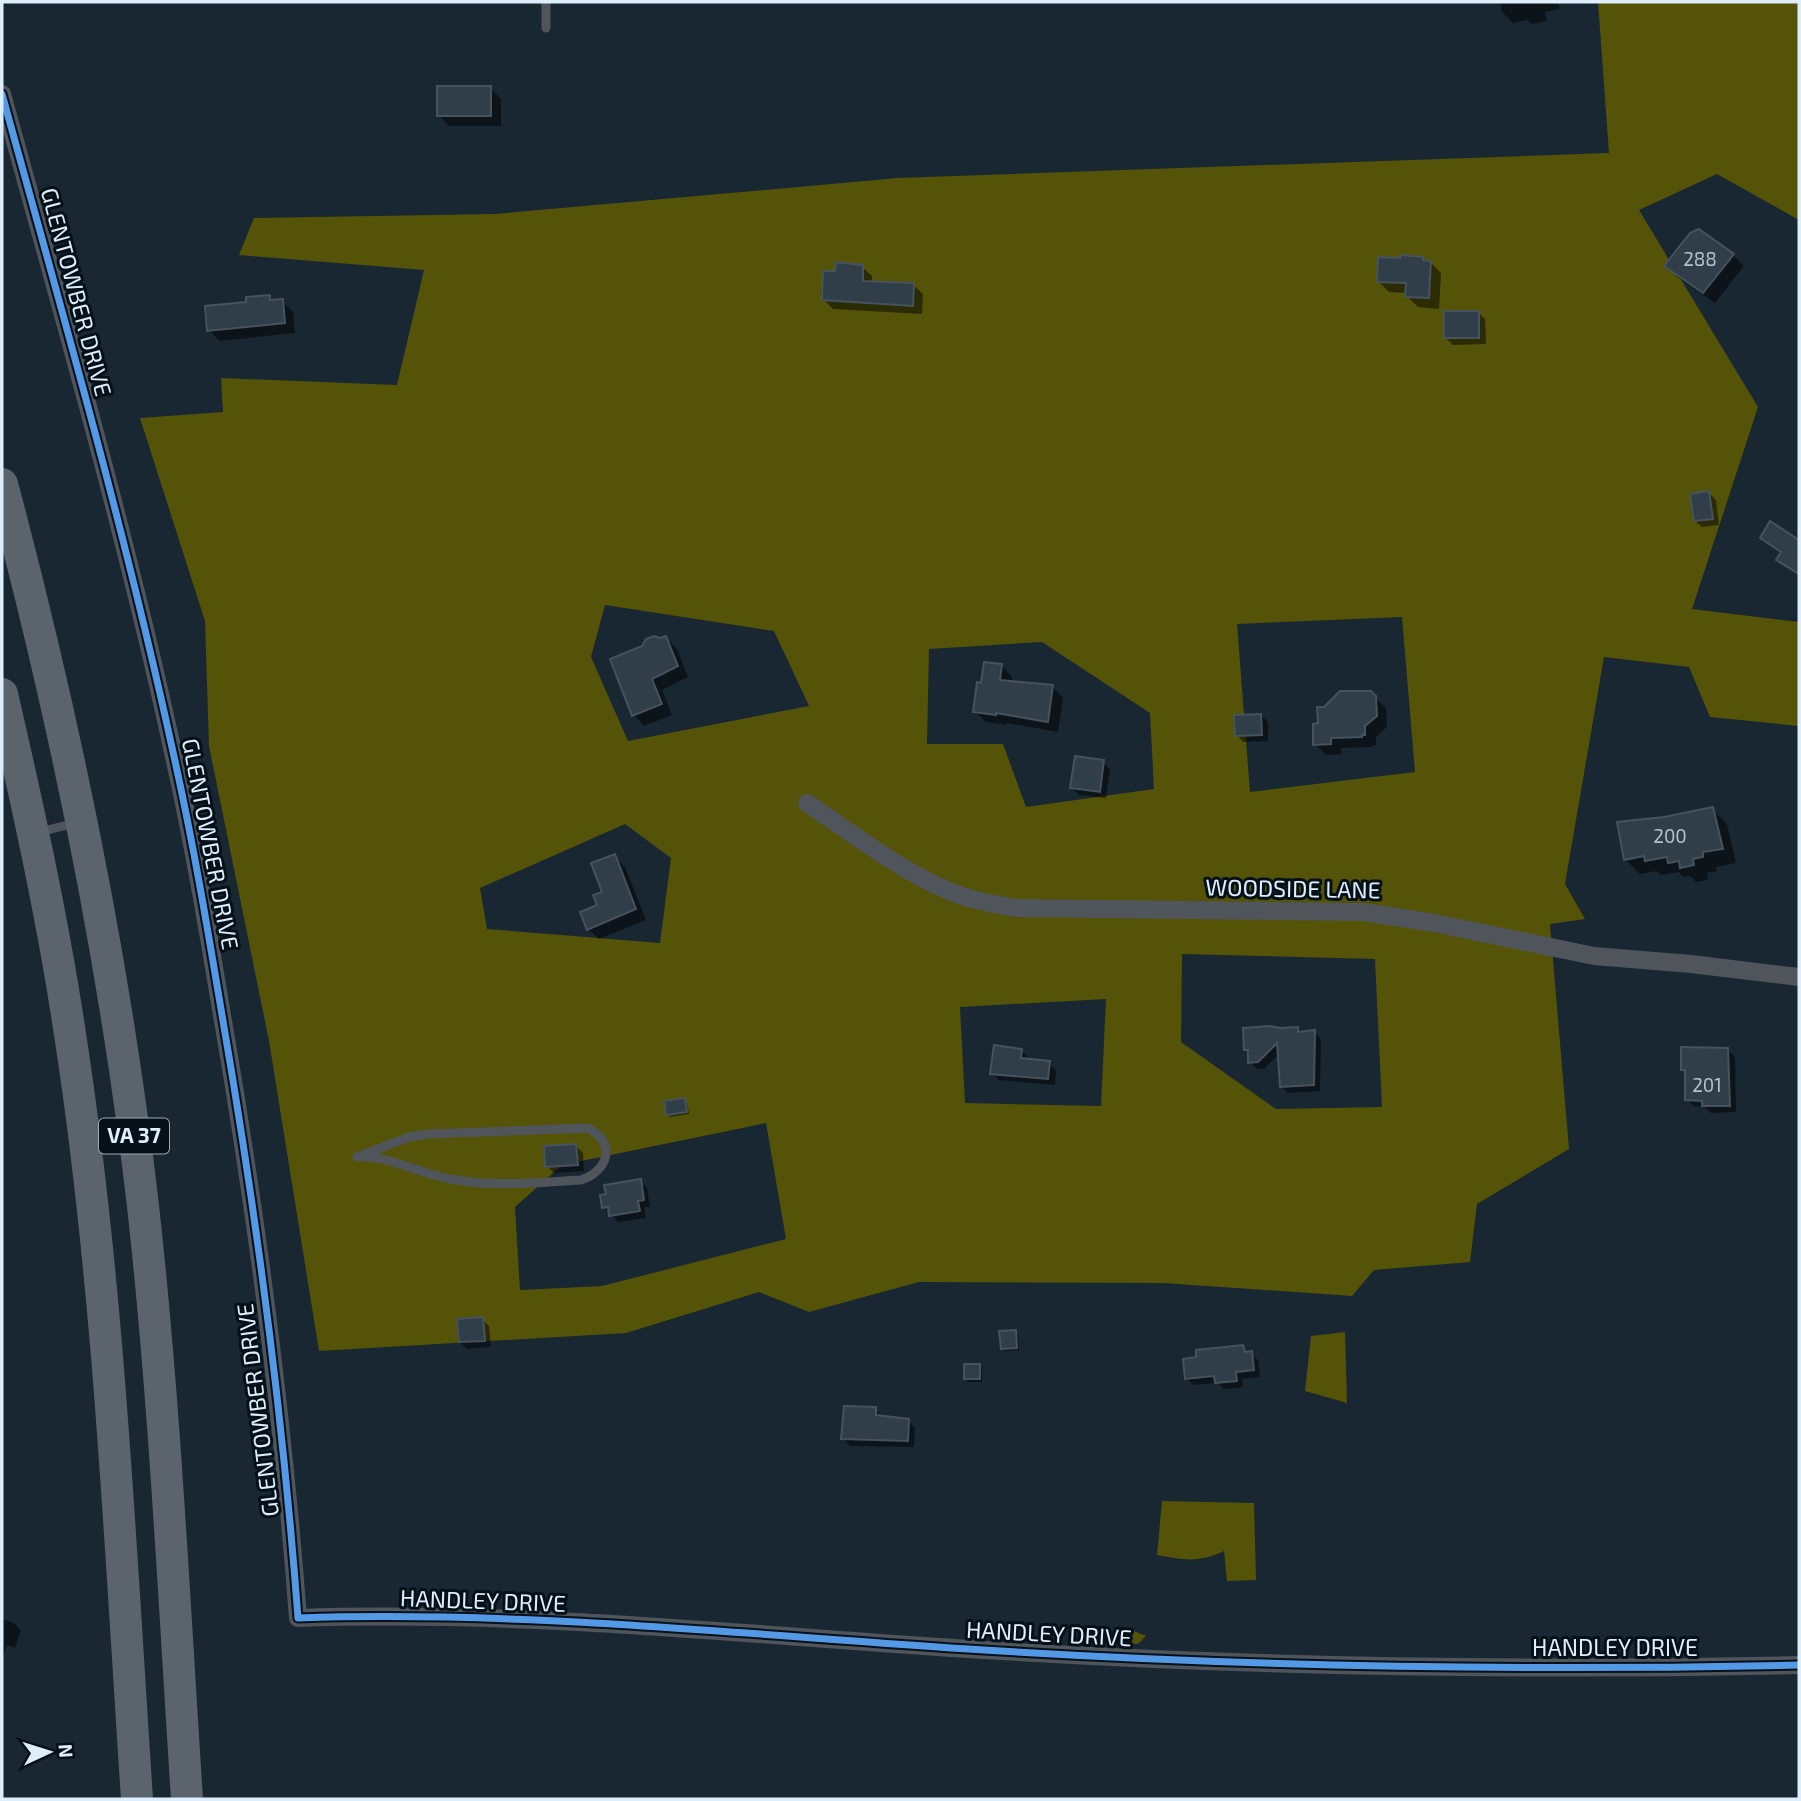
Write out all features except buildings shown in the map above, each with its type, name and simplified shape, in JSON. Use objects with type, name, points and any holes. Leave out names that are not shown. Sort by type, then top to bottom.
[{"type":"highway","name":"VA 37","points":[[2,484],[35,610],[82,822],[120,1033],[148,1250],[187,1799]]},
{"type":"highway","name":"VA 37","points":[[2,694],[34,833],[70,1035],[93,1216],[137,1799]]},
{"type":"street","name":"GLENTOWBER DRIVE","points":[[2,94],[136,593],[174,753],[233,1079],[263,1287],[278,1404],[298,1618]]},
{"type":"street","name":"WOODSIDE LANE","points":[[807,803],[922,878],[951,892],[1014,908],[1363,912],[1434,923],[1594,956],[1799,977]]},
{"type":"street","name":"HANDLEY DRIVE","points":[[298,1618],[515,1619],[984,1650],[1338,1666],[1799,1665]]},
{"type":"lane","points":[[546,2],[546,28]]},
{"type":"lane","points":[[34,833],[82,822]]},
{"type":"lane","points":[[587,1128],[596,1132],[603,1140],[606,1153],[599,1170],[591,1177],[581,1180],[489,1183],[457,1181],[425,1174],[382,1158],[366,1156],[357,1157],[409,1137],[428,1134],[587,1128]]},
{"type":"shaded area","points":[[1598,2],[1799,2],[1799,220],[1717,174],[1639,210],[1758,407],[1692,609],[1799,622],[1799,726],[1710,717],[1689,667],[1604,657],[1565,884],[1585,919],[1550,924],[1569,1149],[1477,1204],[1470,1262],[1374,1270],[1352,1296],[1163,1283],[919,1282],[809,1312],[759,1292],[626,1333],[319,1351],[269,1041],[209,746],[205,621],[140,418],[223,412],[221,378],[397,385],[424,270],[239,255],[254,218],[495,214],[898,178],[1609,153]],"holes":[[[605,605],[774,631],[809,706],[628,741],[591,657]],[[1402,617],[1415,772],[1250,792],[1237,624]],[[1042,642],[1150,713],[1154,789],[1026,807],[1003,744],[927,744],[929,649]],[[625,824],[671,858],[660,943],[487,929],[480,888]],[[1182,954],[1375,959],[1382,1107],[1276,1109],[1181,1042]],[[1106,999],[1101,1106],[965,1103],[960,1007]],[[766,1123],[786,1239],[602,1286],[520,1290],[515,1207],[562,1165]]]},
{"type":"shaded area","points":[[1345,1332],[1347,1403],[1305,1391],[1311,1336]]},
{"type":"shaded area","points":[[1162,1501],[1254,1503],[1256,1580],[1227,1581],[1224,1551],[1191,1559],[1157,1555]]},
{"type":"shaded area","points":[[1127,1628],[1146,1636],[1138,1644],[1121,1643],[1121,1629]]},
{"type":"cycle path","points":[[2,94],[114,504],[187,819],[258,1244],[277,1393],[298,1618],[556,1621],[1086,1656],[1290,1664],[1595,1668],[1799,1665]]}]
